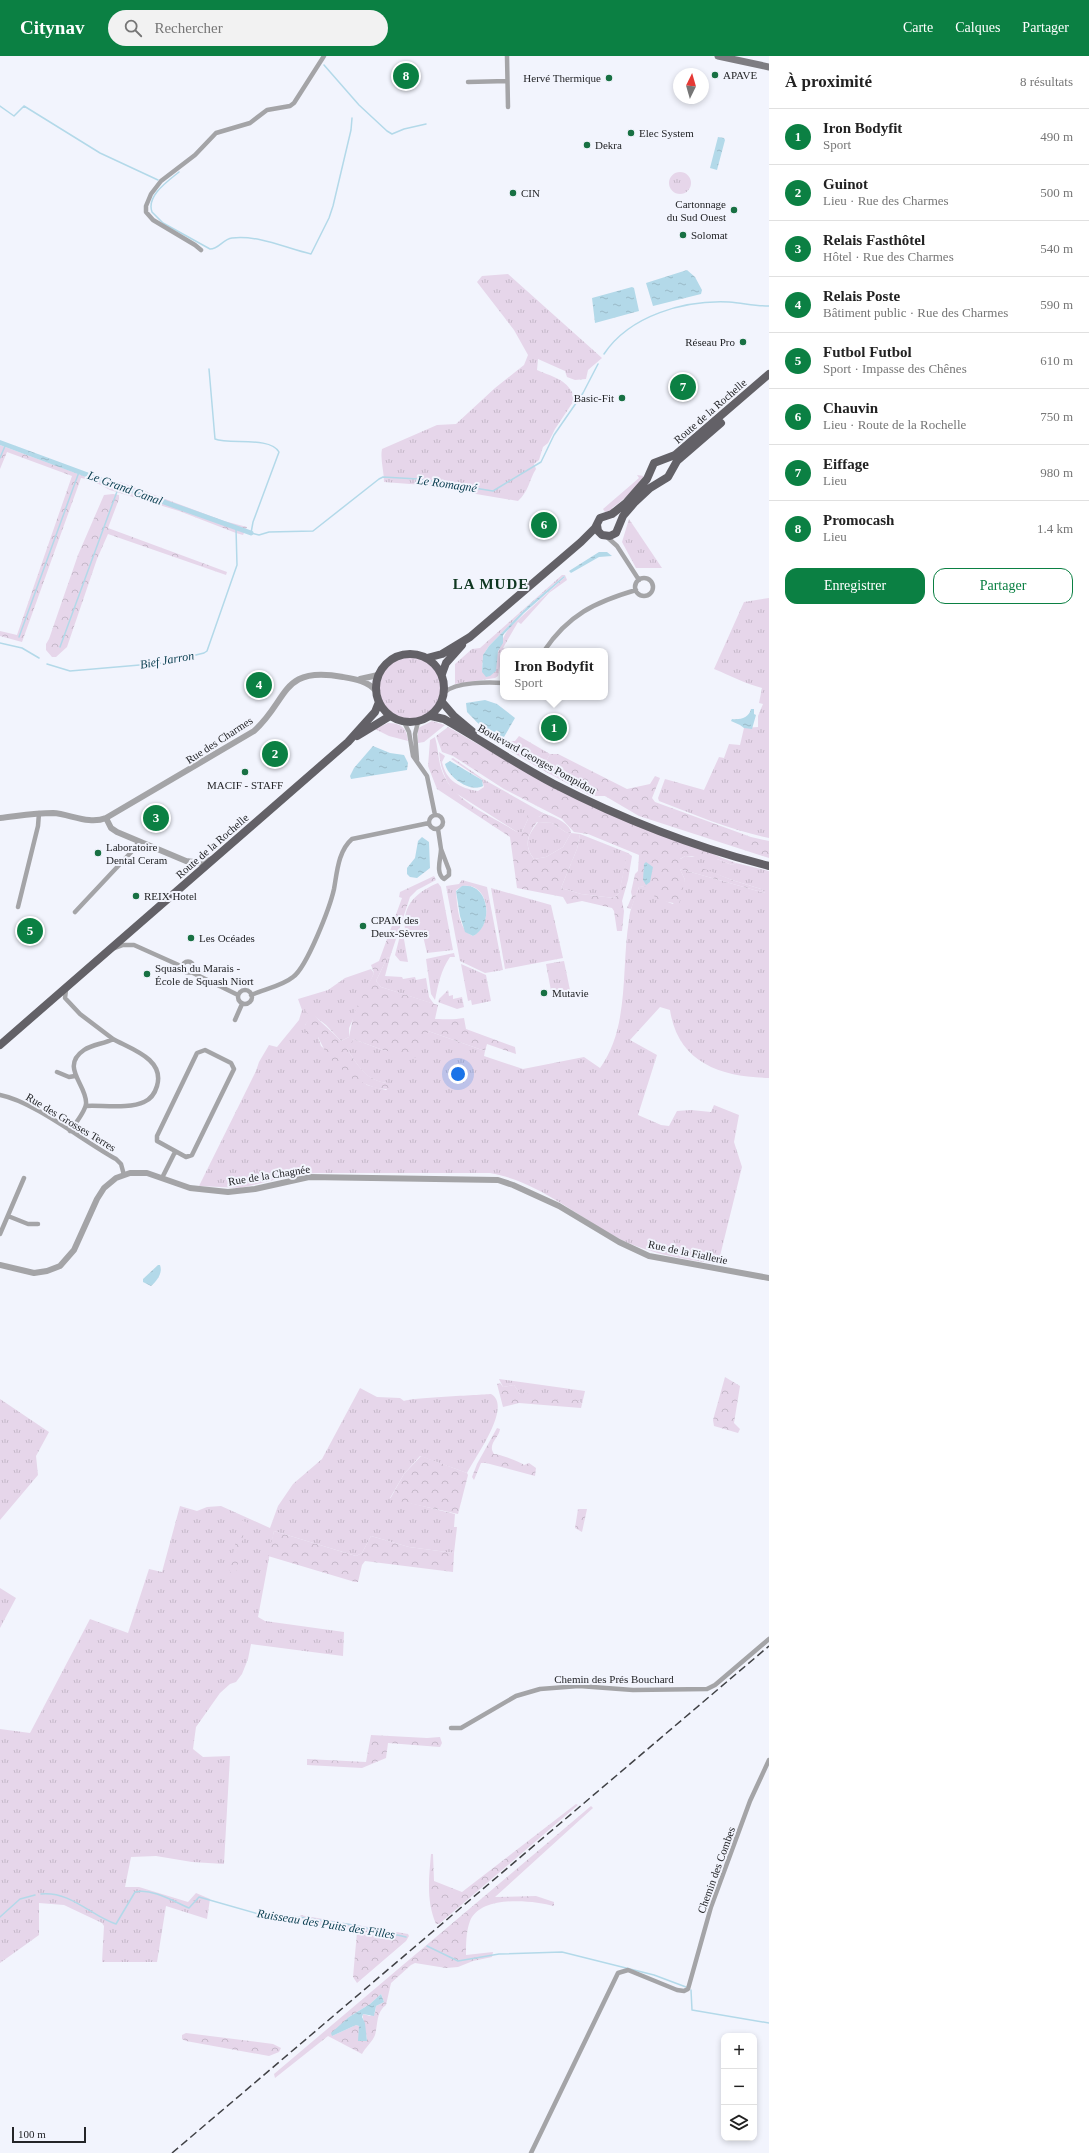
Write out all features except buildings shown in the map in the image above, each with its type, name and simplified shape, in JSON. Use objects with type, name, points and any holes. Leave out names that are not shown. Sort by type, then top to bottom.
[{"type":"main road","points":[[718,56],[769,67]]},
{"type":"main road","name":"Route de la Rochelle","points":[[442,674],[446,663],[470,637],[581,542],[597,525],[600,518],[619,509],[637,492],[647,479],[654,463],[675,456],[769,374]]},
{"type":"main road","name":"Route de la Rochelle","points":[[581,542],[604,535],[613,535],[618,530],[629,509],[650,488],[668,477],[671,469],[677,461],[769,381]]},
{"type":"main road","points":[[664,460],[670,465],[671,469]]},
{"type":"main road","points":[[597,525],[598,531],[604,535]]},
{"type":"main road","name":"Route de la Rochelle","points":[[427,658],[442,654],[470,637]]},
{"type":"main road","points":[[415,654],[427,658],[436,665],[442,674],[445,692],[442,702],[431,716],[418,722],[404,722],[390,716],[379,702],[376,691],[378,675],[385,664],[402,655],[415,654]]},
{"type":"main road","name":"Route de la Rochelle","points":[[0,1045],[348,742],[375,712],[379,702]]},
{"type":"main road","name":"Boulevard Georges Pompidou","points":[[442,702],[454,716],[483,739],[591,799],[674,833],[769,862]]},
{"type":"main road","name":"Route de la Rochelle","points":[[348,742],[390,716]]},
{"type":"main road","name":"Boulevard Georges Pompidou","points":[[431,716],[444,719],[552,783],[613,812],[691,843],[769,866]]},
{"type":"street","points":[[201,250],[150,218],[146,206],[151,194],[162,181],[195,155],[216,133],[250,123],[267,110],[290,106],[294,103],[324,56]]},
{"type":"street","points":[[507,56],[508,107]]},
{"type":"street","points":[[468,82],[507,81]]},
{"type":"street","points":[[617,546],[618,530]]},
{"type":"street","points":[[604,535],[617,546],[639,580],[636,590]]},
{"type":"street","points":[[636,590],[639,594],[644,596],[649,595],[653,590],[653,584],[649,580],[644,578],[639,580]]},
{"type":"street","points":[[546,648],[555,636],[578,614],[601,601],[636,590]]},
{"type":"street","name":"Rue des Charmes","points":[[106,818],[254,731],[267,716],[283,692],[296,681],[308,676],[321,674],[366,683],[376,691]]},
{"type":"street","name":"Rue des Charmes","points":[[356,680],[378,675]]},
{"type":"street","points":[[445,692],[450,688],[470,684],[500,683]]},
{"type":"street","points":[[404,722],[409,729],[411,752],[427,776],[435,815]]},
{"type":"street","points":[[417,760],[415,734],[418,722]]},
{"type":"street","points":[[18,907],[38,826],[39,813]]},
{"type":"street","points":[[0,818],[39,813],[65,814],[91,820],[106,818],[113,830],[191,862],[201,863],[214,859]]},
{"type":"street","points":[[429,823],[430,819],[435,815]]},
{"type":"street","points":[[435,815],[442,817],[444,821],[442,827],[438,829]]},
{"type":"street","points":[[429,823],[431,827],[438,829]]},
{"type":"street","points":[[251,995],[291,979],[301,968],[331,898],[336,873],[348,842],[352,839],[429,823]]},
{"type":"street","points":[[438,829],[441,849],[449,873],[444,879],[440,876],[439,868],[441,849]]},
{"type":"street","points":[[75,912],[136,847],[138,841]]},
{"type":"street","points":[[108,951],[123,944],[134,945],[182,967],[186,972],[191,972],[238,995]]},
{"type":"street","points":[[182,967],[185,962],[191,963],[194,968],[191,972]]},
{"type":"street","points":[[70,984],[65,992],[66,1000],[113,1039],[150,1059],[157,1071],[156,1089],[148,1100],[138,1104],[86,1106]]},
{"type":"street","points":[[238,995],[241,991],[246,990],[251,995]]},
{"type":"street","points":[[238,995],[238,999],[242,1004]]},
{"type":"street","points":[[242,1004],[250,1002],[251,995]]},
{"type":"street","points":[[235,1020],[242,1004]]},
{"type":"street","points":[[70,1131],[86,1106],[85,1093],[75,1076],[75,1063],[80,1054],[89,1047],[113,1039]]},
{"type":"street","points":[[205,1050],[231,1063],[233,1070],[192,1155],[186,1157],[175,1152],[158,1143],[157,1136],[197,1053],[205,1050]]},
{"type":"street","points":[[56,1072],[69,1077],[75,1076]]},
{"type":"street","name":"Rue des Grosses Terres","points":[[0,1095],[17,1101],[119,1161],[124,1175]]},
{"type":"street","points":[[162,1178],[175,1152]]},
{"type":"street","name":"Rue de la Chagnée","points":[[0,1265],[34,1272],[47,1271],[60,1266],[74,1250],[100,1193],[112,1180],[124,1175],[141,1172],[190,1188],[228,1192],[255,1189],[309,1177],[490,1179],[513,1185],[544,1199]]},
{"type":"street","points":[[0,1234],[24,1178]]},
{"type":"street","name":"Rue de la Fiallerie","points":[[544,1199],[619,1242],[649,1256],[769,1278]]},
{"type":"street","points":[[8,1216],[28,1224],[38,1224]]},
{"type":"street","name":"Chemin des Prés Bouchard","points":[[451,1728],[461,1728],[516,1696],[540,1689],[579,1686],[633,1690],[707,1689],[715,1685],[769,1639]]},
{"type":"street","name":"Chemin des Combes","points":[[531,2153],[618,1973],[628,1970],[674,1989],[688,1988],[711,1907],[750,1801],[769,1760]]},
{"type":"green space","points":[[680,172],[688,175],[691,183],[688,191],[680,194],[672,191],[669,183],[672,175]]},
{"type":"green space","points":[[508,274],[602,358],[588,370],[586,379],[575,380],[567,377],[565,371],[538,359],[537,370],[555,377],[565,383],[569,387],[575,399],[555,429],[548,443],[543,447],[539,460],[534,464],[536,469],[527,489],[518,501],[423,485],[384,482],[381,457],[382,449],[437,425],[456,424],[495,388],[524,365],[528,355],[514,330],[477,282],[482,276]]},
{"type":"green space","points":[[0,445],[111,486],[120,482],[224,521],[247,527],[243,535],[236,533],[179,511],[110,490],[91,480],[81,478],[22,642],[0,636],[0,631],[17,635],[72,476],[7,452],[0,469]]},
{"type":"green space","points":[[637,475],[644,476],[630,494],[612,508],[614,510],[605,512],[603,509],[639,478]]},
{"type":"green space","points":[[104,495],[119,495],[119,499],[108,528],[227,572],[226,575],[108,534],[97,559],[67,647],[56,657],[52,657],[46,650],[46,644],[78,555]]},
{"type":"green space","points":[[629,519],[662,568],[636,568],[622,542]]},
{"type":"green space","points":[[562,575],[565,575],[567,580],[549,593],[521,624],[518,622],[503,648],[500,648],[500,666],[498,676],[495,678],[455,684],[455,664],[472,649],[480,648]],"holes":[[[564,576],[565,577],[511,626],[504,636],[493,662],[482,672],[483,655],[489,646],[528,606]]]},
{"type":"green space","points":[[769,598],[769,838],[713,822],[659,801],[658,798],[665,779],[704,790],[719,757],[724,758],[729,744],[740,745],[744,728],[758,727],[758,716],[763,704],[759,703],[762,688],[743,682],[714,669],[744,602]]},
{"type":"green space","points":[[410,657],[422,659],[432,666],[439,676],[441,688],[439,700],[432,710],[422,717],[410,719],[398,717],[388,710],[381,700],[379,688],[381,676],[388,666],[398,659]]},
{"type":"green space","points":[[432,721],[445,725],[424,742],[418,743],[418,728]]},
{"type":"green space","points":[[388,723],[400,725],[405,730],[408,741],[389,736],[375,729]]},
{"type":"green space","points":[[448,727],[502,758],[736,863],[732,865],[717,859],[700,859],[692,856],[685,856],[680,859],[732,880],[761,889],[765,893],[680,869],[685,880],[679,904],[656,900],[650,886],[639,887],[631,909],[627,908],[632,896],[631,892],[635,874],[638,871],[639,855],[588,834],[574,832],[562,819],[504,789],[453,756],[442,752],[436,736]]},
{"type":"green space","points":[[519,736],[550,754],[546,761],[548,773],[534,765],[535,763],[525,750],[517,747],[512,741],[515,741]]},
{"type":"green space","points":[[435,737],[441,768],[446,780],[453,790],[473,806],[517,832],[522,832],[528,819],[528,810],[535,810],[539,817],[543,813],[555,818],[563,822],[569,828],[571,831],[567,833],[552,823],[537,822],[531,831],[528,840],[529,849],[534,859],[546,857],[563,847],[571,833],[580,834],[577,849],[561,888],[581,894],[614,898],[619,893],[628,853],[632,856],[628,880],[622,901],[624,911],[622,931],[617,931],[614,911],[612,908],[582,901],[567,904],[563,897],[517,888],[510,837],[437,789],[428,766],[430,740]]},
{"type":"green space","points":[[512,741],[517,747],[524,750],[535,763],[534,765],[500,745]]},
{"type":"green space","points":[[439,752],[445,756],[442,762],[450,779],[460,786],[478,791],[484,787],[482,780],[451,759],[453,758],[483,779],[543,813],[539,817],[537,816],[528,819],[522,832],[517,832],[454,792],[440,763]]},
{"type":"green space","points":[[550,754],[558,754],[627,789],[650,784],[655,776],[660,778],[652,798],[655,802],[751,837],[769,841],[769,858],[639,816],[605,796],[591,796],[548,773],[546,761]]},
{"type":"green space","points":[[538,822],[552,823],[567,833],[571,831],[571,833],[563,847],[546,857],[534,859],[529,849],[528,840]]},
{"type":"green space","points":[[580,834],[628,853],[619,893],[614,898],[581,894],[561,888],[577,849]]},
{"type":"green space","points":[[685,856],[717,859],[732,865],[736,863],[769,871],[769,1078],[734,1074],[704,1064],[692,1055],[682,1043],[675,1028],[670,1010],[660,1007],[630,1040],[657,1055],[638,1115],[661,1125],[669,1126],[677,1111],[691,1110],[711,1112],[714,1105],[739,1115],[734,1142],[742,1167],[718,1264],[690,1260],[650,1251],[637,1246],[612,1235],[538,1190],[507,1177],[490,1173],[318,1173],[298,1174],[241,1188],[199,1186],[256,1071],[259,1062],[269,1045],[277,1047],[299,1020],[302,1010],[298,999],[328,990],[345,978],[371,969],[374,973],[349,1028],[349,1037],[341,1041],[326,1025],[313,1015],[305,1025],[318,1037],[321,1046],[367,1085],[386,1090],[395,1083],[378,1081],[366,1074],[361,1069],[347,1049],[353,1039],[383,1050],[390,1051],[428,1031],[485,1051],[484,1056],[523,1069],[584,1057],[600,1068],[610,1052],[620,1016],[630,916],[639,887],[651,885],[656,895],[673,904],[685,880],[680,869],[765,893],[761,889],[679,860]]},
{"type":"green space","points":[[434,876],[436,880],[417,890],[410,897],[390,957],[387,958],[376,981],[381,987],[438,1005],[435,1019],[464,1018],[466,1029],[515,1047],[516,1054],[487,1044],[485,1051],[428,1031],[417,1058],[383,1050],[353,1039],[351,1047],[347,1049],[361,1069],[366,1074],[378,1081],[395,1083],[394,1088],[381,1089],[372,1087],[360,1081],[356,1082],[328,1057],[318,1037],[312,1037],[306,1033],[305,1025],[310,1017],[305,1010],[307,1005],[318,1019],[341,1041],[349,1037],[354,1013],[374,973],[371,965],[379,961],[402,898],[399,897],[400,892]]},
{"type":"green space","points":[[462,880],[487,887],[503,970],[485,973],[460,961],[446,886],[459,884]],"holes":[[[463,886],[472,887],[479,891],[484,897],[486,905],[484,923],[480,931],[473,936],[468,933],[461,923],[456,890]]]},
{"type":"green space","points":[[438,883],[441,887],[453,950],[427,953],[423,936],[420,936],[419,932],[406,935],[405,917],[407,909],[416,897],[429,887]]},
{"type":"green space","points":[[491,888],[551,905],[563,958],[505,969]]},
{"type":"green space","points":[[402,928],[408,962],[400,961],[395,955]]},
{"type":"green space","points":[[454,953],[455,957],[450,957],[442,972],[435,1000],[431,994],[426,959]]},
{"type":"green space","points":[[390,957],[385,976],[402,977],[403,979],[415,977],[416,980],[426,978],[429,997],[434,1004],[381,987],[376,981],[387,958]]},
{"type":"green space","points":[[564,961],[571,995],[552,996],[546,964]]},
{"type":"green space","points":[[461,964],[486,975],[491,1001],[472,1005],[471,1000],[468,1001]]},
{"type":"green space","points":[[448,990],[449,996],[453,995],[453,999],[462,997],[464,1007],[457,1009],[438,1002]]},
{"type":"green space","points":[[725,1377],[740,1386],[734,1423],[740,1429],[738,1433],[714,1426],[713,1420]]},
{"type":"green space","points":[[499,1379],[585,1391],[582,1404],[579,1401],[560,1401],[520,1394],[514,1385],[503,1387]]},
{"type":"green space","points":[[500,1383],[503,1387],[514,1385],[520,1394],[562,1400],[577,1399],[582,1404],[581,1408],[519,1403],[503,1407],[497,1384]]},
{"type":"green space","points":[[360,1388],[377,1397],[400,1398],[404,1401],[491,1394],[497,1400],[498,1409],[495,1420],[484,1444],[467,1473],[420,1456],[404,1474],[390,1498],[455,1514],[454,1527],[457,1527],[454,1553],[409,1547],[371,1536],[362,1553],[356,1556],[274,1531],[258,1617],[265,1621],[344,1632],[343,1656],[251,1644],[248,1659],[242,1674],[236,1682],[230,1684],[220,1693],[196,1727],[193,1749],[203,1757],[230,1756],[224,1864],[192,1862],[156,1856],[131,1857],[125,1887],[139,1887],[188,1902],[196,1893],[210,1899],[207,1919],[166,1906],[157,1962],[102,1962],[104,1926],[102,1923],[64,1905],[39,1903],[39,1935],[0,1963],[0,1729],[30,1733],[90,1619],[128,1633],[149,1569],[162,1572],[180,1506],[197,1511],[207,1507],[221,1506],[270,1528],[278,1506],[293,1484],[322,1459]]},
{"type":"green space","points":[[0,1399],[49,1432],[36,1456],[38,1475],[0,1520]]},
{"type":"green space","points":[[497,1428],[500,1429],[492,1447],[494,1454],[510,1458],[524,1465],[529,1463],[536,1468],[535,1476],[481,1463],[474,1480],[472,1477],[477,1464]]},
{"type":"green space","points":[[421,1456],[467,1473],[468,1475],[458,1514],[390,1499],[404,1474]]},
{"type":"green space","points":[[578,1509],[587,1509],[582,1532],[575,1528]]},
{"type":"green space","points":[[241,1520],[248,1523],[244,1531],[236,1573],[232,1575],[229,1570]]},
{"type":"green space","points":[[274,1531],[356,1556],[362,1553],[371,1536],[409,1547],[454,1553],[453,1572],[365,1561],[362,1565],[358,1582],[355,1582],[268,1556]]},
{"type":"green space","points":[[0,1588],[16,1598],[0,1628]]},
{"type":"green space","points":[[371,1735],[427,1738],[440,1737],[442,1743],[440,1747],[388,1743],[386,1758],[362,1768],[307,1765],[307,1759],[366,1762]]},
{"type":"green space","points":[[576,1804],[578,1805],[439,1924],[436,1924],[429,1898],[431,1854],[433,1854],[434,1881],[462,1892]]},
{"type":"green space","points":[[591,1806],[593,1808],[495,1897],[536,1896],[554,1902],[554,1906],[521,1901],[496,1903],[485,1907],[476,1913],[470,1921],[466,1942],[466,1955],[493,1952],[492,1957],[473,1961],[458,1967],[446,1968],[415,1963],[411,1965],[391,1983],[386,2005],[380,2011],[373,2040],[362,2054],[328,2036],[275,2078],[274,2074]],"holes":[[[381,1994],[384,2002],[376,2006],[375,2013],[370,2016],[363,2014],[367,2041],[359,2033],[359,2026],[356,2025],[332,2036],[349,2017],[370,2004]]]},
{"type":"green space","points":[[300,1915],[408,1934],[409,1936],[406,1941],[357,1983],[353,1977],[357,1932],[333,1926],[308,1925]]},
{"type":"green space","points":[[186,2033],[273,2044],[281,2048],[279,2052],[269,2056],[186,2041],[182,2039],[182,2035]]},
{"type":"water","points":[[718,137],[724,138],[725,140],[717,170],[710,168]]},
{"type":"water","points":[[687,270],[695,277],[702,290],[701,294],[653,306],[646,283]]},
{"type":"water","points":[[632,287],[634,288],[639,311],[595,323],[592,298]]},
{"type":"water","points":[[0,440],[111,481],[110,486],[0,445]]},
{"type":"water","points":[[599,552],[607,552],[612,556],[599,557],[571,573],[569,571]]},
{"type":"water","points":[[564,576],[565,577],[524,613],[503,635],[503,643],[498,651],[496,671],[490,676],[486,677],[482,672],[483,655],[489,646],[528,606]]},
{"type":"water","points":[[485,700],[497,704],[515,718],[504,737],[499,737],[489,733],[467,712],[466,703]]},
{"type":"water","points":[[751,709],[754,709],[754,714],[756,715],[752,729],[744,728],[731,721],[732,719],[741,719],[746,716]]},
{"type":"water","points":[[373,746],[390,753],[404,755],[408,763],[407,770],[351,779],[350,776],[354,768]]},
{"type":"water","points":[[450,761],[482,780],[483,786],[478,788],[466,786],[455,779],[450,774],[445,764]]},
{"type":"water","points":[[422,837],[429,842],[430,868],[417,878],[410,877],[407,874],[407,868],[415,858],[418,841]]},
{"type":"water","points":[[646,862],[653,867],[650,882],[646,885],[643,880],[644,864]]},
{"type":"water","points":[[462,886],[471,887],[478,891],[483,897],[486,906],[484,923],[480,931],[473,936],[465,932],[460,916],[456,891]]},
{"type":"water","points":[[158,1265],[160,1265],[161,1271],[155,1282],[151,1286],[143,1282],[143,1279]]},
{"type":"water","points":[[381,1994],[384,2002],[376,2006],[374,2016],[363,2014],[362,2017],[365,2023],[367,2041],[358,2041],[359,2026],[356,2025],[332,2036],[331,2033],[349,2017],[370,2004]]},
{"type":"waterway","points":[[324,65],[359,105],[392,134],[404,129],[426,124]]},
{"type":"waterway","points":[[0,106],[14,116],[24,106],[100,153],[158,180]]},
{"type":"waterway","points":[[179,172],[159,189],[152,200],[152,212],[163,223],[210,249],[213,249],[226,240],[232,238],[252,238],[311,254],[329,218],[333,206],[351,130],[352,118]]},
{"type":"waterway","name":"Le Romagné","points":[[604,354],[615,340],[628,329],[643,320],[677,307],[712,302],[769,306]]},
{"type":"waterway","name":"Le Romagné","points":[[209,369],[215,439],[221,441],[258,442],[274,447],[279,452],[253,522],[251,533],[259,535],[269,532],[313,531],[383,477],[418,479],[493,491],[541,462],[554,435],[583,393],[598,364]]},
{"type":"waterway","points":[[0,458],[5,446]]},
{"type":"waterway","points":[[19,637],[79,472]]},
{"type":"waterway","name":"Le Grand Canal","points":[[105,481],[251,533]]},
{"type":"waterway","points":[[60,647],[119,486]]},
{"type":"waterway","name":"Bief Jarron","points":[[47,664],[70,671],[163,663],[207,651],[237,565],[236,528]]},
{"type":"waterway","name":"Bief Jarron","points":[[0,643],[22,648],[39,658]]},
{"type":"waterway","name":"Ruisseau des Puits des Filles","points":[[41,1894],[62,1896],[116,1924],[135,1892],[142,1891],[155,1893],[189,1908],[199,1897],[269,1917],[291,1916],[353,1925],[406,1937]]},
{"type":"waterway","name":"Ruisseau des Puits des Filles","points":[[0,1917],[20,1899],[35,1895]]},
{"type":"waterway","name":"Ruisseau des Puits des Filles","points":[[427,1946],[458,1961],[499,1954],[562,1952],[654,1975],[686,1987]]},
{"type":"waterway","name":"Ruisseau des Puits des Filles","points":[[691,1990],[692,2010],[769,2023]]},
{"type":"railway","points":[[172,2153],[769,1646]]},
{"type":"place","name":"APAVE","points":[[715,75]]},
{"type":"place","name":"Promocash","points":[[406,76]]},
{"type":"place","name":"Hervé Thermique","points":[[609,78]]},
{"type":"place","name":"Elec System","points":[[631,133]]},
{"type":"place","name":"Dekra","points":[[587,145]]},
{"type":"place","name":"CIN","points":[[513,193]]},
{"type":"place","name":"Cartonnage du Sud Ouest","points":[[734,210]]},
{"type":"place","name":"Solomat","points":[[683,235]]},
{"type":"place","name":"Réseau Pro","points":[[743,342]]},
{"type":"place","name":"Eiffage","points":[[683,387]]},
{"type":"place","name":"Basic-Fit","points":[[622,398]]},
{"type":"place","name":"Chauvin","points":[[544,525]]},
{"type":"place","name":"Relais Poste","points":[[259,685]]},
{"type":"place","name":"Iron Bodyfit","points":[[554,728]]},
{"type":"place","name":"Guinot","points":[[275,754]]},
{"type":"place","name":"MACIF - STAFF","points":[[245,772]]},
{"type":"place","name":"Relais Fasthôtel","points":[[156,818]]},
{"type":"place","name":"Laboratoire Dental Ceram","points":[[98,853]]},
{"type":"place","name":"REIX Hotel","points":[[136,896]]},
{"type":"place","name":"CPAM des Deux-Sèvres","points":[[363,926]]},
{"type":"place","name":"Futbol Futbol","points":[[30,931]]},
{"type":"place","name":"Les Océades","points":[[191,938]]},
{"type":"place","name":"Squash du Marais - École de Squash Niort","points":[[147,974]]},
{"type":"place","name":"Mutavie","points":[[544,993]]},
{"type":"district","name":"LA MUDE","points":[[491,584]]}]
